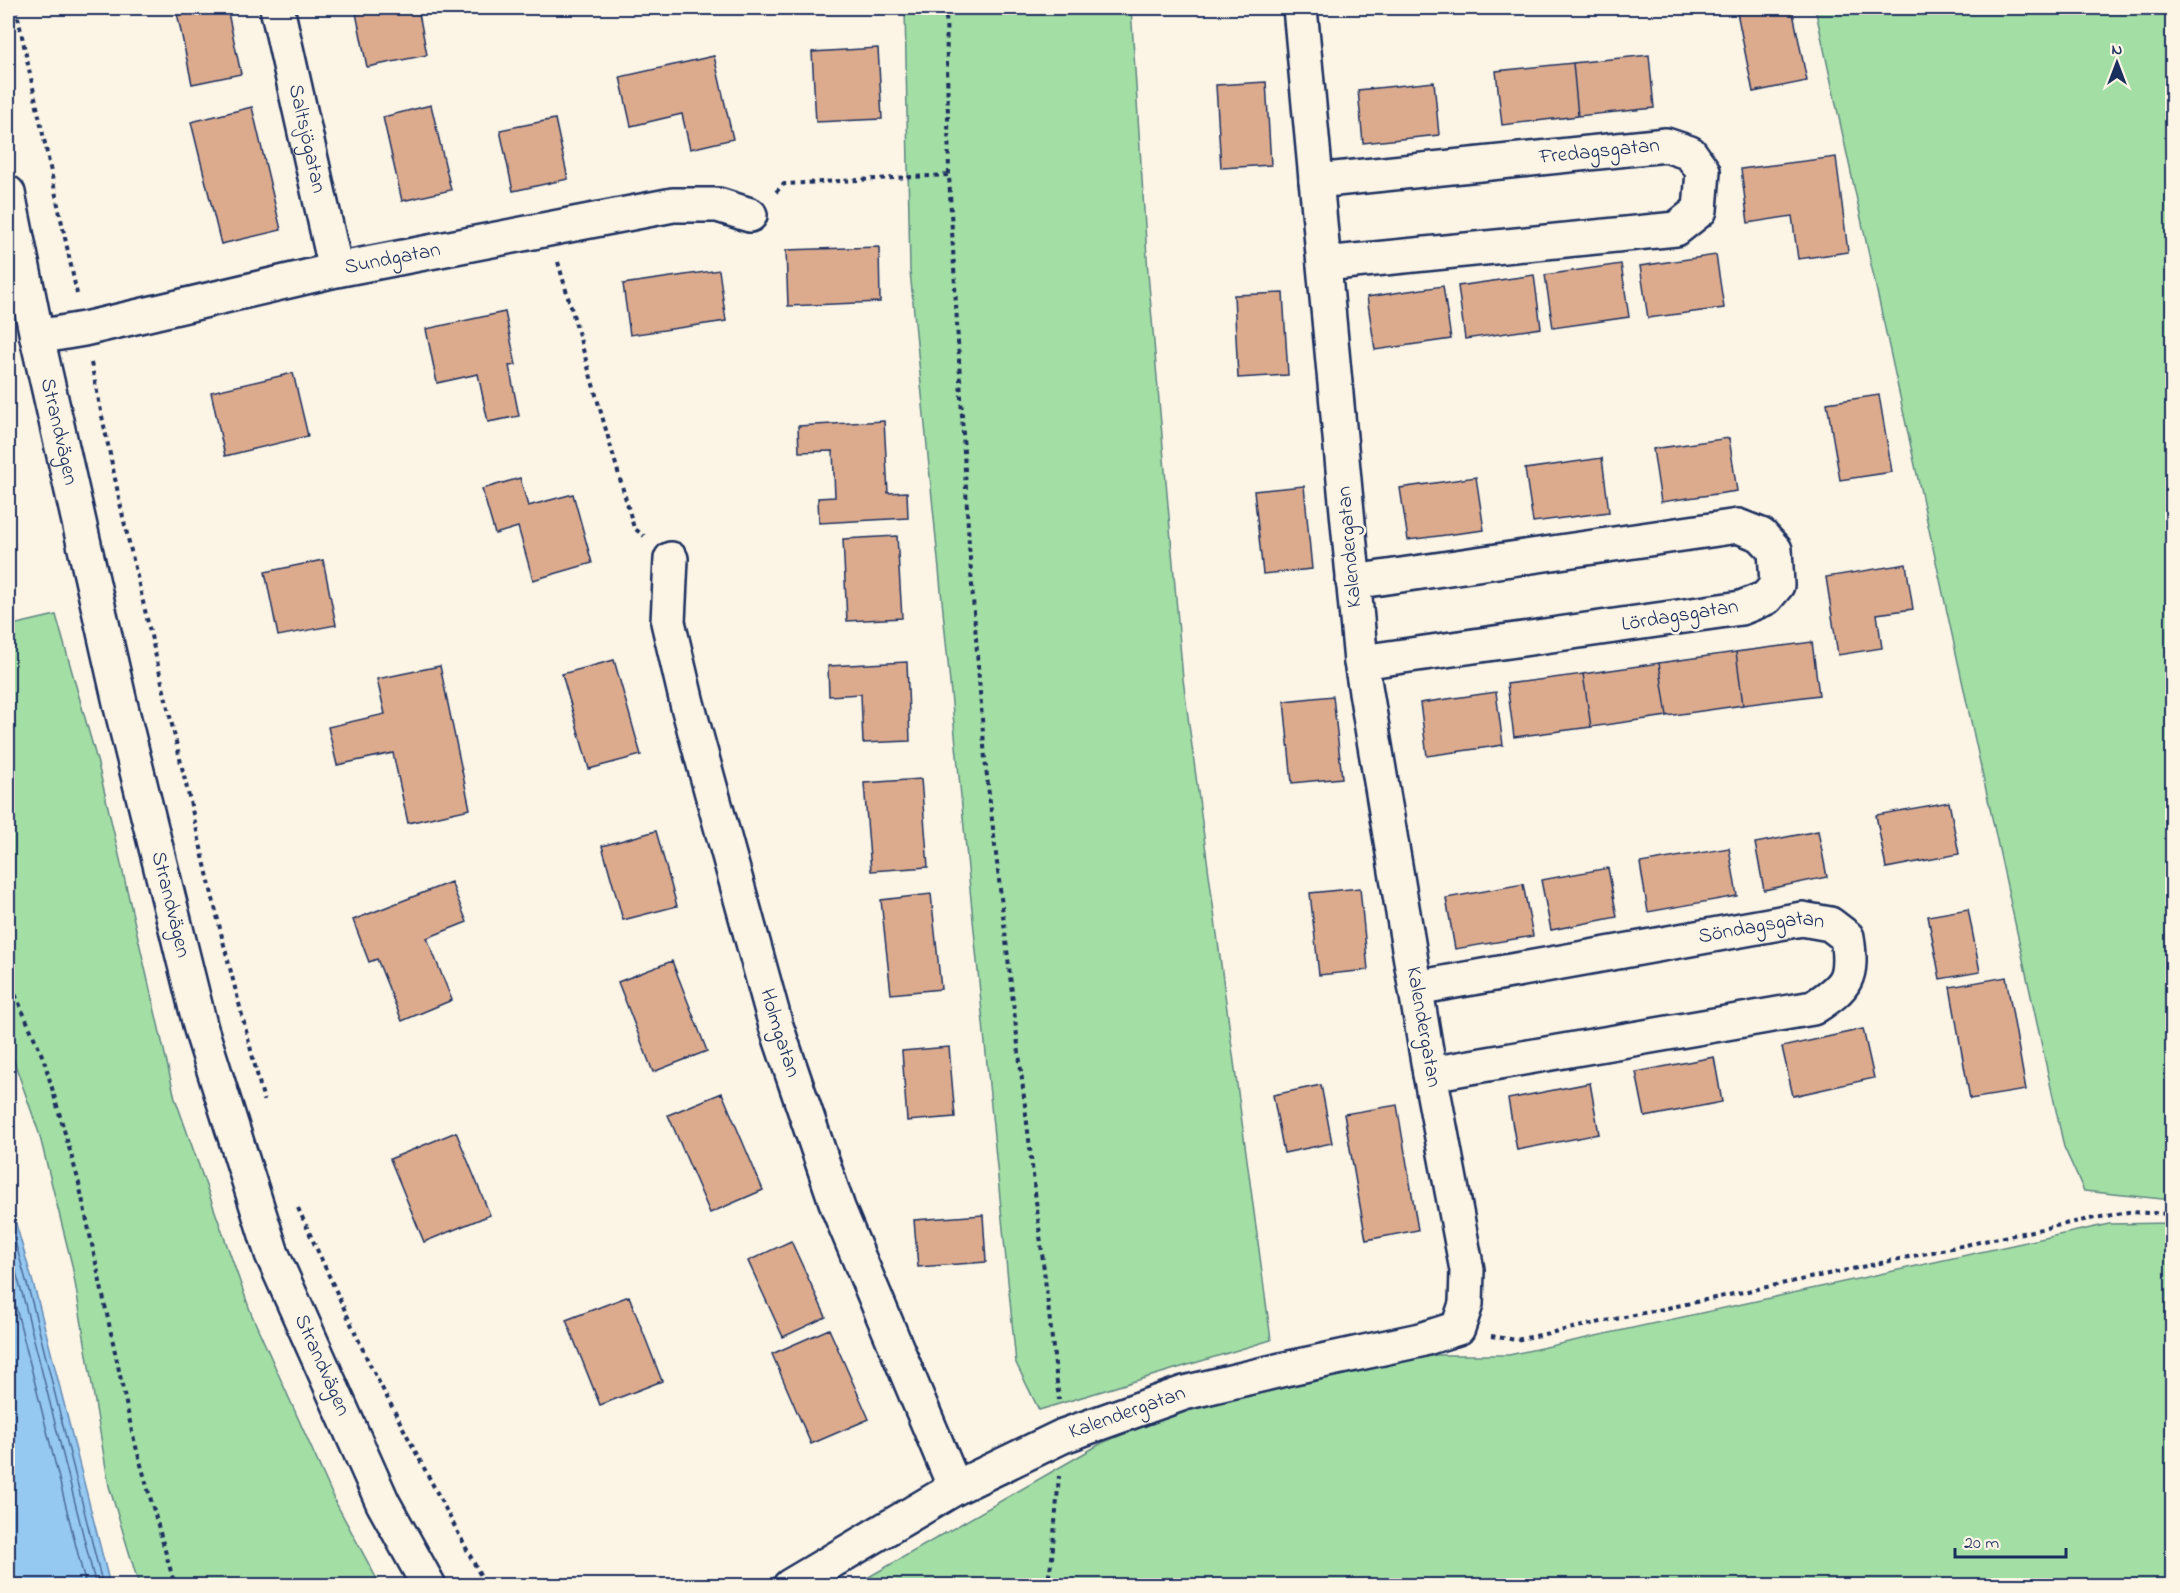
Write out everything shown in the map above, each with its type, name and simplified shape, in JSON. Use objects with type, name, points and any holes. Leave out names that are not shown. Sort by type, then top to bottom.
[{"type":"street","name":"Saltsjögatan","points":[[277,8],[336,270]]},
{"type":"street","name":"Kalendergatan","points":[[790,1586],[955,1488],[1063,1436],[1184,1393],[1420,1340],[1458,1328],[1466,1304],[1467,1270],[1416,988],[1361,662],[1300,8]]},
{"type":"street","name":"Fredagsgatan","points":[[1316,181],[1666,145],[1690,153],[1703,171],[1700,210],[1676,229],[1324,264]]},
{"type":"street","name":"Strandvägen","points":[[8,193],[37,337],[121,707],[201,1029],[272,1254],[383,1503],[429,1586]]},
{"type":"street","name":"Sundgatan","points":[[37,337],[84,329],[336,270],[673,205],[717,205],[750,214]]},
{"type":"street","name":"Lördagsgatan","points":[[1353,582],[1738,526],[1761,535],[1775,550],[1777,585],[1766,598],[1740,608],[1361,662]]},
{"type":"street","name":"Holmgatan","points":[[670,559],[668,622],[687,703],[776,1026],[838,1208],[955,1488]]},
{"type":"street","name":"Söndagsgatan","points":[[1416,988],[1802,919],[1830,924],[1847,937],[1850,957],[1848,976],[1833,995],[1813,1008],[1431,1074]]},
{"type":"path","points":[[16,8],[126,528],[222,937],[266,1108]]},
{"type":"path","points":[[946,8],[949,175],[968,533],[985,759],[1063,1436],[1052,1558],[1047,1586]]},
{"type":"path","points":[[750,214],[784,184],[949,175]]},
{"type":"path","points":[[548,229],[634,528],[670,559]]},
{"type":"path","points":[[8,978],[44,1060],[78,1179],[134,1436],[175,1586]]},
{"type":"path","points":[[295,1202],[369,1363],[486,1586]]},
{"type":"path","points":[[1458,1328],[1516,1340],[2079,1221],[2128,1212],[2172,1215]]},
{"type":"green space","points":[[905,8],[1131,8],[1148,273],[1183,679],[1271,1340],[1039,1410],[1016,1363],[910,271]]},
{"type":"green space","points":[[1815,8],[2172,8],[2172,1200],[2084,1191],[2064,1147]]},
{"type":"green space","points":[[56,615],[98,764],[175,1098],[251,1313],[336,1503],[380,1585],[139,1585],[109,1486],[72,1265],[39,1133],[8,1044],[8,626]]},
{"type":"green space","points":[[2172,1223],[2172,1585],[853,1586],[1102,1443],[1188,1408],[1436,1355],[1509,1355],[2109,1224]]},
{"type":"water","points":[[8,1196],[37,1297],[110,1585],[8,1585]]},
{"type":"building","points":[[176,8],[227,8],[241,74],[192,84]]},
{"type":"building","points":[[355,8],[418,8],[427,55],[367,67]]},
{"type":"building","points":[[1759,8],[1792,8],[1807,81],[1753,92],[1737,12]]},
{"type":"building","points":[[878,48],[882,119],[816,122],[812,52]]},
{"type":"building","points":[[1649,55],[1654,108],[1578,116],[1573,63]]},
{"type":"building","points":[[714,56],[733,139],[690,149],[682,114],[631,126],[620,77]]},
{"type":"building","points":[[1573,63],[1578,116],[1502,125],[1496,71]]},
{"type":"building","points":[[1266,82],[1271,165],[1221,168],[1216,85]]},
{"type":"building","points":[[1434,82],[1439,135],[1363,143],[1358,90]]},
{"type":"building","points":[[431,105],[451,190],[402,201],[383,117]]},
{"type":"building","points":[[252,107],[281,230],[221,244],[191,122]]},
{"type":"building","points":[[555,119],[568,179],[513,191],[500,130]]},
{"type":"building","points":[[1836,157],[1848,252],[1798,259],[1792,216],[1748,223],[1741,169]]},
{"type":"building","points":[[879,247],[880,302],[788,306],[786,250]]},
{"type":"building","points":[[1716,255],[1724,308],[1648,318],[1640,266]]},
{"type":"building","points":[[1621,264],[1629,317],[1553,328],[1545,275]]},
{"type":"building","points":[[719,270],[726,321],[630,335],[623,284]]},
{"type":"building","points":[[1534,275],[1541,328],[1465,339],[1458,286]]},
{"type":"building","points":[[1443,286],[1451,339],[1375,350],[1367,297]]},
{"type":"building","points":[[1283,293],[1288,375],[1238,378],[1234,295]]},
{"type":"building","points":[[505,312],[516,365],[509,366],[519,416],[488,422],[478,374],[437,383],[426,329]]},
{"type":"building","points":[[293,373],[308,436],[225,456],[211,392]]},
{"type":"building","points":[[1879,395],[1892,472],[1840,480],[1827,403]]},
{"type":"building","points":[[884,421],[888,493],[907,492],[908,518],[819,523],[818,498],[835,497],[833,451],[799,452],[798,426]]},
{"type":"building","points":[[1729,438],[1737,491],[1661,502],[1653,449]]},
{"type":"building","points":[[1602,458],[1609,512],[1533,522],[1525,469]]},
{"type":"building","points":[[1476,477],[1484,530],[1408,540],[1400,488]]},
{"type":"building","points":[[520,478],[528,506],[573,494],[592,563],[533,580],[518,527],[495,534],[482,489]]},
{"type":"building","points":[[1304,486],[1312,569],[1263,574],[1254,491]]},
{"type":"building","points":[[897,536],[902,618],[847,621],[843,539]]},
{"type":"building","points":[[323,560],[336,625],[278,636],[265,572]]},
{"type":"building","points":[[1906,564],[1913,609],[1877,614],[1882,648],[1838,655],[1826,577]]},
{"type":"building","points":[[8,573],[15,603],[8,605]]},
{"type":"building","points":[[1812,642],[1819,695],[1743,705],[1736,652]]},
{"type":"building","points":[[1736,652],[1743,705],[1667,716],[1659,663]]},
{"type":"building","points":[[614,660],[641,755],[589,769],[562,674]]},
{"type":"building","points":[[907,662],[910,741],[863,743],[861,694],[829,696],[828,666]]},
{"type":"building","points":[[1659,663],[1667,716],[1591,727],[1583,674]]},
{"type":"building","points":[[440,666],[470,809],[408,823],[393,753],[337,765],[328,727],[385,714],[377,679]]},
{"type":"building","points":[[1583,674],[1591,727],[1514,737],[1507,684]]},
{"type":"building","points":[[1496,692],[1503,745],[1427,756],[1420,703]]},
{"type":"building","points":[[1333,696],[1342,778],[1292,783],[1284,701]]},
{"type":"building","points":[[921,779],[928,867],[871,871],[864,783]]},
{"type":"building","points":[[1949,802],[1959,854],[1886,868],[1876,815]]},
{"type":"building","points":[[656,831],[677,906],[623,920],[602,846]]},
{"type":"building","points":[[1818,831],[1827,877],[1764,890],[1755,843]]},
{"type":"building","points":[[1729,848],[1737,896],[1648,912],[1640,863]]},
{"type":"building","points":[[1608,868],[1617,917],[1551,930],[1541,880]]},
{"type":"building","points":[[451,882],[467,922],[427,938],[452,1000],[402,1021],[377,959],[369,962],[353,920]]},
{"type":"building","points":[[1523,884],[1533,936],[1455,949],[1446,898]]},
{"type":"building","points":[[1360,888],[1368,970],[1319,975],[1310,893]]},
{"type":"building","points":[[931,894],[941,989],[891,994],[881,900]]},
{"type":"building","points":[[1968,909],[1980,972],[1940,979],[1928,916]]},
{"type":"building","points":[[672,961],[707,1051],[653,1072],[618,982]]},
{"type":"building","points":[[2006,977],[2026,1090],[1970,1099],[1950,987]]},
{"type":"building","points":[[1863,1029],[1874,1078],[1793,1096],[1782,1047]]},
{"type":"building","points":[[949,1047],[955,1117],[907,1121],[902,1051]]},
{"type":"building","points":[[1714,1057],[1722,1102],[1645,1117],[1636,1072]]},
{"type":"building","points":[[1590,1083],[1599,1134],[1517,1150],[1508,1099]]},
{"type":"building","points":[[1321,1085],[1332,1143],[1284,1153],[1273,1095]]},
{"type":"building","points":[[722,1093],[763,1190],[710,1213],[668,1115]]},
{"type":"building","points":[[1397,1105],[1418,1230],[1366,1240],[1344,1114]]},
{"type":"building","points":[[456,1132],[490,1215],[424,1242],[390,1159]]},
{"type":"building","points":[[983,1215],[986,1262],[918,1267],[914,1220]]},
{"type":"building","points":[[791,1241],[826,1317],[783,1337],[748,1261]]},
{"type":"building","points":[[629,1296],[662,1381],[600,1405],[566,1320]]},
{"type":"building","points":[[829,1329],[869,1419],[811,1444],[772,1354]]}]
